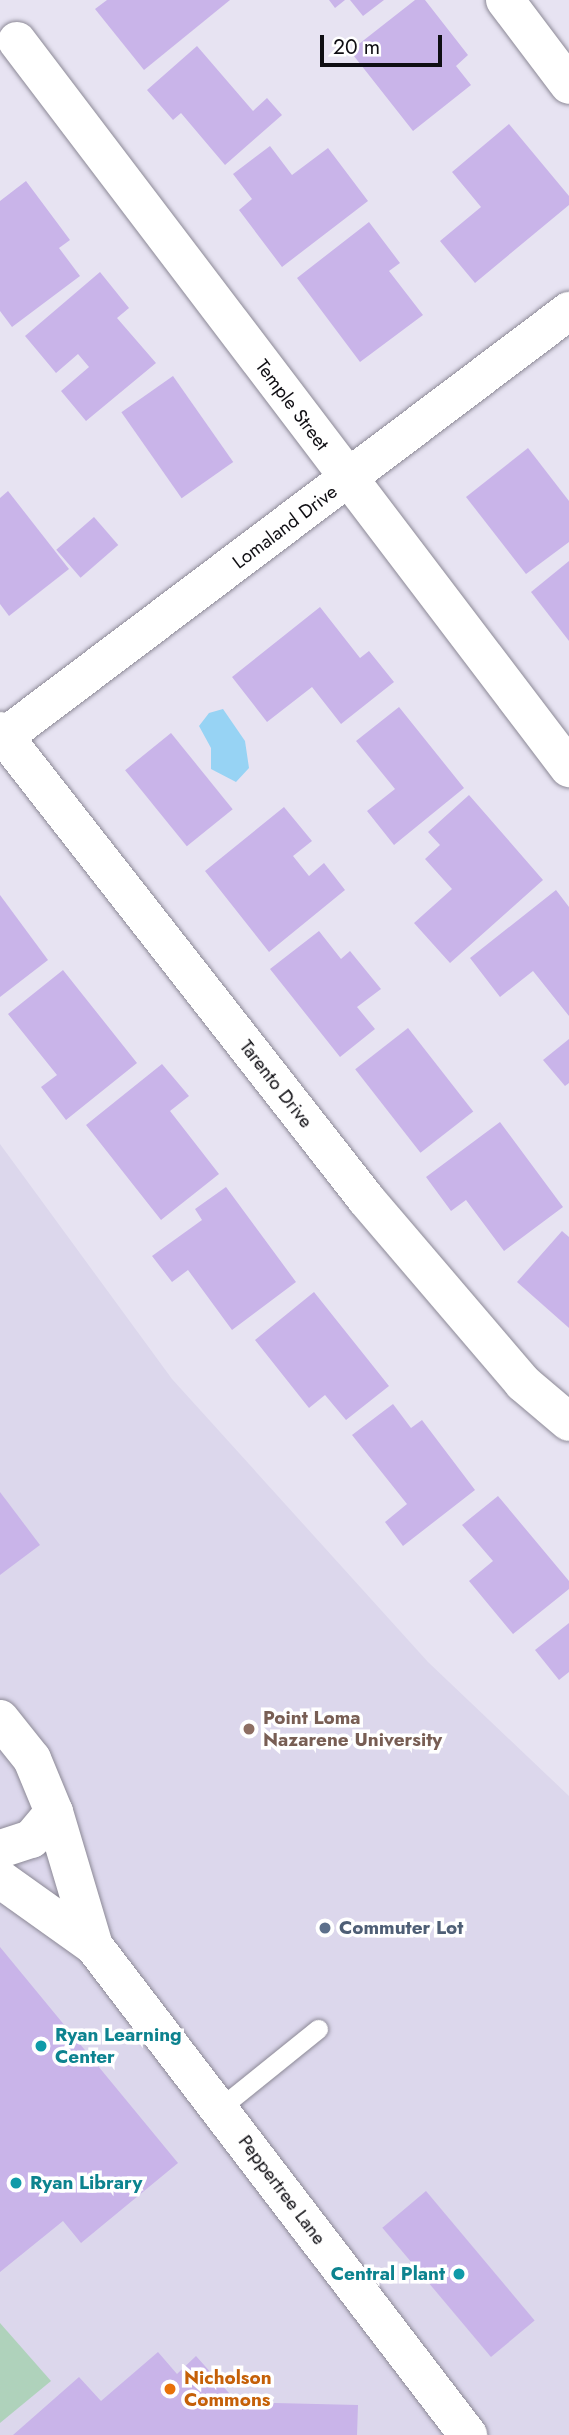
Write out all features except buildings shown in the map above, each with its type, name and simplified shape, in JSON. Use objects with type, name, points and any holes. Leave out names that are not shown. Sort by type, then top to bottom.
[{"type":"street","points":[[505,0],[569,85]]},
{"type":"street","name":"Temple Street","points":[[17,41],[569,768]]},
{"type":"street","name":"Lomaland Drive","points":[[2,736],[349,480],[569,311]]},
{"type":"street","name":"Tarento Drive","points":[[2,736],[366,1199],[523,1383],[569,1422]]},
{"type":"street","name":"Peppertree Lane","points":[[0,1719],[32,1759],[54,1812],[94,1946]]},
{"type":"street","points":[[0,1849],[31,1839],[54,1812]]},
{"type":"street","name":"Peppertree Lane","points":[[0,1879],[94,1946],[468,2435]]},
{"type":"lane","points":[[220,2108],[318,2029]]},
{"type":"shaded area","name":"Point Loma Nazarene University","points":[[0,1144],[172,1379],[428,1662],[569,1796],[569,2435],[0,2435]]},
{"type":"green space","points":[[0,2323],[51,2381],[0,2423]]},
{"type":"water","points":[[223,709],[245,741],[249,768],[236,782],[211,769],[211,748],[199,726],[209,713]]},
{"type":"place","name":"Point Loma Nazarene University","points":[[249,1729]]},
{"type":"place","name":"Commuter Lot","points":[[325,1928]]},
{"type":"place","name":"Ryan Learning Center","points":[[41,2046]]},
{"type":"place","name":"Ryan Library","points":[[16,2183]]},
{"type":"place","name":"Central Plant","points":[[459,2274]]},
{"type":"place","name":"Nicholson Commons","points":[[170,2389]]}]
